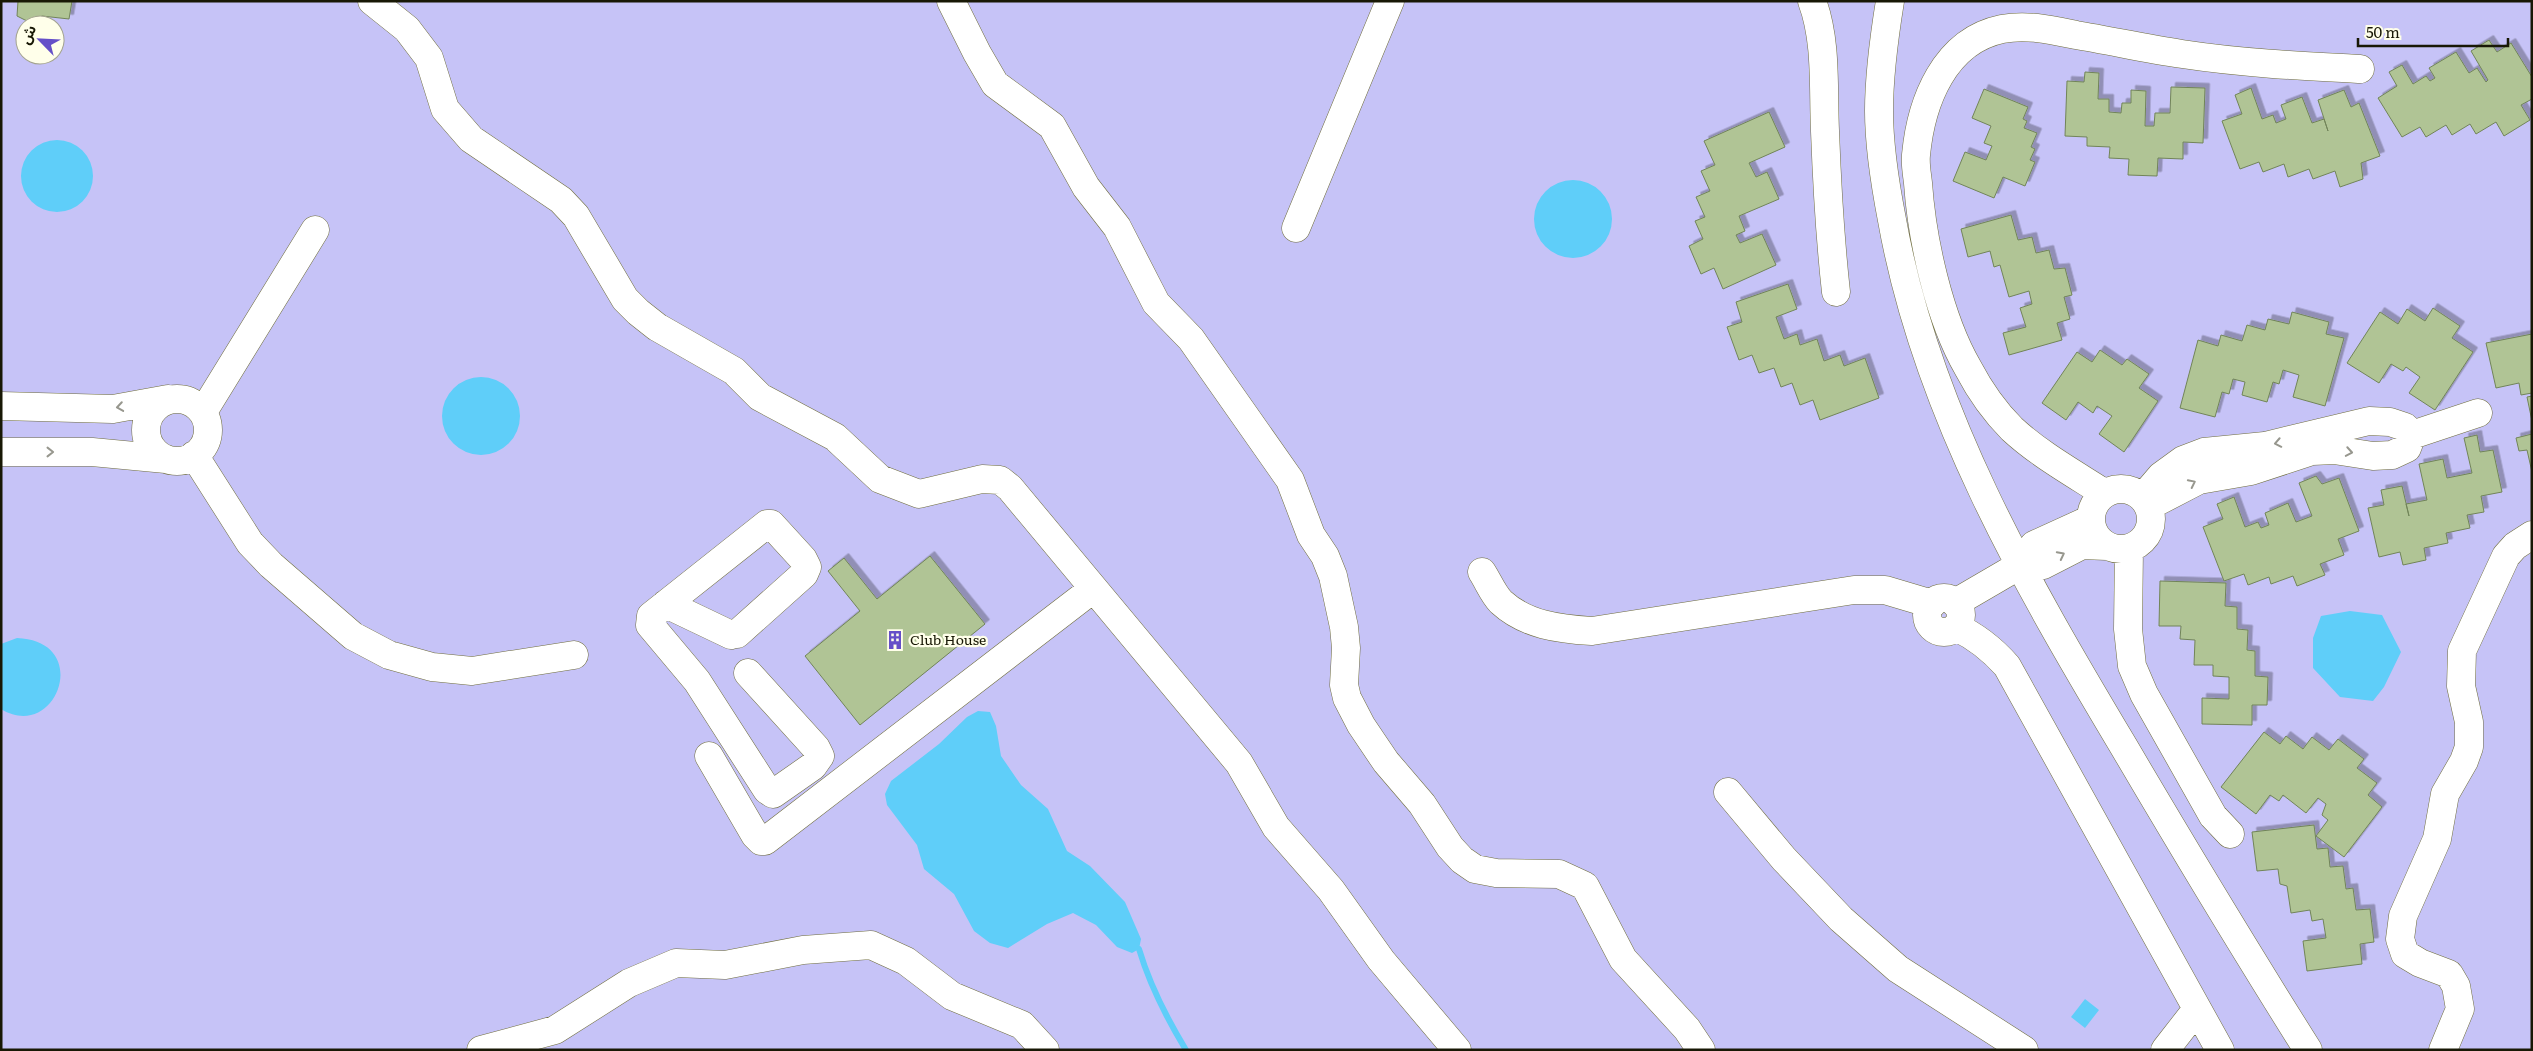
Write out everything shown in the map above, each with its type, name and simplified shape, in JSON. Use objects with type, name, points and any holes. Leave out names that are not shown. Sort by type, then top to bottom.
[{"type":"street","points":[[372,1],[408,29],[429,58],[445,109],[471,139],[561,200],[576,216],[625,299],[657,327],[734,371],[760,398],[835,437],[880,479],[920,494],[982,478],[1000,480],[1024,504],[1239,763],[1276,827],[1331,890],[1381,960],[1457,1050]]},
{"type":"street","points":[[951,1],[995,84],[1052,126],[1086,187],[1117,228],[1156,303],[1191,339],[1290,480],[1311,535],[1324,556],[1333,576],[1344,627],[1346,648],[1344,685],[1347,698],[1361,725],[1386,762],[1422,804],[1450,847],[1462,860],[1475,869],[1496,873],[1559,874],[1585,886],[1623,958],[1687,1029],[1701,1050]]},
{"type":"street","points":[[1296,228],[1390,1]]},
{"type":"street","points":[[1812,1],[1818,18],[1822,52],[1828,215],[1836,292]]},
{"type":"street","points":[[1890,1],[1881,54],[1879,113],[1884,176],[1899,260],[1936,382],[1964,454],[2019,566],[2080,673],[2238,939],[2308,1050]]},
{"type":"street","points":[[2104,494],[2012,428],[1967,368],[1947,323],[1923,225],[1916,156],[1926,104],[1940,73],[1956,52],[1976,38],[2002,29],[2032,27],[2183,54],[2276,65],[2360,69]]},
{"type":"street","points":[[203,412],[316,230]]},
{"type":"street","points":[[166,459],[151,447],[146,429],[152,410],[168,399]]},
{"type":"street","points":[[1,406],[113,409],[168,399],[187,400],[203,412],[207,421],[206,440],[194,455],[186,460],[92,452],[1,452]]},
{"type":"street","points":[[2146,501],[2198,480],[2251,471],[2312,451],[2334,450],[2373,456],[2392,455],[2408,448],[2412,436],[2478,413]]},
{"type":"street","points":[[194,455],[250,543],[271,565],[353,636],[382,651],[432,667],[472,671],[574,655]]},
{"type":"street","points":[[2019,566],[2043,564],[2082,545],[2118,547],[2139,543],[2148,531],[2152,516],[2146,501],[2136,492],[2120,488],[2104,494],[2097,500],[2090,519],[2095,534],[2118,547]]},
{"type":"street","points":[[1948,611],[2019,566],[2034,545],[2090,519]]},
{"type":"street","points":[[666,604],[734,635],[804,574],[807,568],[803,559],[771,524],[767,524],[666,604],[651,616],[650,625],[697,680],[768,790],[773,794],[813,766],[820,756],[819,752],[748,673]]},
{"type":"street","points":[[2443,1050],[2460,1009],[2456,986],[2449,974],[2420,963],[2405,954],[2400,940],[2402,916],[2437,839],[2446,794],[2464,761],[2469,746],[2470,722],[2461,686],[2462,651],[2506,556],[2515,546],[2532,535]]},
{"type":"street","points":[[2118,547],[2132,666],[2144,694],[2213,816],[2230,834]]},
{"type":"street","points":[[1482,572],[1500,601],[1528,620],[1560,630],[1592,631],[1854,590],[1885,590],[1948,611],[1972,634],[1992,649],[2006,666],[2220,1050]]},
{"type":"street","points":[[709,756],[754,834],[761,841],[765,841],[1093,589]]},
{"type":"street","points":[[1728,792],[1784,859],[1841,919],[1898,969],[2024,1050]]},
{"type":"street","points":[[481,1050],[555,1030],[629,983],[676,963],[725,965],[803,950],[871,945],[906,961],[952,996],[1022,1025],[1045,1050]]},
{"type":"street","points":[[2165,1050],[2197,1009]]},
{"type":"shaded area","points":[[1,1],[2532,1],[2532,1050],[1,1050]]},
{"type":"shaded area","points":[[57,140],[77,146],[87,156],[93,176],[87,196],[77,206],[57,212],[37,206],[27,196],[21,176],[27,156],[37,146]]},
{"type":"shaded area","points":[[1573,180],[1588,183],[1600,192],[1609,204],[1612,219],[1609,234],[1600,246],[1588,255],[1573,258],[1558,255],[1546,246],[1537,234],[1534,219],[1537,204],[1546,192],[1558,183]]},
{"type":"shaded area","points":[[481,377],[496,380],[509,388],[517,401],[520,416],[517,431],[509,444],[496,452],[481,455],[466,452],[453,444],[445,431],[442,416],[445,401],[453,388],[466,380]]},
{"type":"shaded area","points":[[2350,611],[2382,615],[2401,652],[2384,687],[2373,701],[2340,697],[2313,668],[2313,638],[2321,616]]},
{"type":"shaded area","points":[[17,638],[41,643],[55,655],[60,671],[59,687],[51,702],[38,713],[21,716],[1,709],[1,644]]},
{"type":"shaded area","points":[[978,711],[990,712],[996,726],[1001,756],[1021,785],[1048,809],[1067,851],[1090,866],[1125,902],[1141,939],[1139,949],[1132,953],[1117,947],[1096,925],[1073,913],[1047,924],[1008,948],[990,943],[974,931],[954,894],[924,869],[917,845],[887,805],[885,794],[891,781],[939,744],[967,717]]},
{"type":"shaded area","points":[[2085,999],[2099,1010],[2085,1028],[2071,1017]]},
{"type":"building","points":[[18,1],[72,1],[69,19],[65,19],[65,15],[17,15]]},
{"type":"building","points":[[2489,40],[2497,52],[2511,43],[2532,77],[2532,99],[2521,105],[2530,120],[2504,136],[2496,122],[2476,134],[2470,124],[2452,135],[2446,125],[2426,137],[2420,127],[2402,137],[2378,98],[2397,86],[2389,72],[2402,65],[2413,84],[2426,76],[2430,81],[2435,78],[2429,68],[2456,52],[2469,73],[2477,68],[2486,82],[2488,80],[2471,51]]},
{"type":"building","points":[[2085,72],[2099,73],[2098,99],[2109,99],[2109,112],[2121,113],[2122,103],[2131,103],[2131,90],[2146,91],[2145,126],[2154,126],[2155,113],[2170,113],[2171,87],[2205,88],[2203,143],[2183,142],[2183,159],[2158,158],[2157,176],[2128,175],[2129,159],[2109,158],[2110,147],[2087,146],[2087,137],[2065,136],[2067,81],[2084,82]]},
{"type":"building","points":[[2251,88],[2262,119],[2273,115],[2276,123],[2286,119],[2281,105],[2302,97],[2312,123],[2324,119],[2328,131],[2318,100],[2344,90],[2351,107],[2359,103],[2380,156],[2361,163],[2363,179],[2340,187],[2335,171],[2313,179],[2309,169],[2288,177],[2284,164],[2263,172],[2259,162],[2240,169],[2222,121],[2242,114],[2235,95]]},
{"type":"building","points":[[1984,89],[2028,107],[2023,119],[2027,121],[2024,128],[2037,133],[2031,147],[2035,149],[2030,160],[2035,162],[2025,186],[2003,177],[1994,198],[1953,181],[1965,152],[1986,160],[1992,146],[1984,143],[1991,126],[1972,118]]},
{"type":"building","points":[[1769,112],[1785,147],[1749,163],[1756,177],[1767,172],[1779,199],[1739,216],[1745,231],[1736,235],[1740,243],[1762,234],[1776,265],[1723,289],[1714,268],[1701,274],[1689,246],[1703,239],[1695,221],[1705,217],[1696,197],[1710,191],[1701,171],[1715,165],[1704,141]]},
{"type":"building","points":[[2011,215],[2018,240],[2032,237],[2036,253],[2049,250],[2054,269],[2065,268],[2072,295],[2064,297],[2070,319],[2057,323],[2062,340],[2009,355],[2003,333],[2026,327],[2020,308],[2032,304],[2029,291],[2009,297],[2000,265],[1994,267],[1990,251],[1968,257],[1961,229]]},
{"type":"building","points":[[1788,284],[1797,309],[1776,317],[1784,339],[1797,334],[1800,345],[1817,339],[1824,361],[1840,355],[1844,366],[1865,358],[1879,398],[1820,420],[1813,400],[1800,405],[1792,383],[1781,387],[1774,368],[1759,373],[1752,355],[1739,360],[1727,327],[1742,322],[1736,302]]},
{"type":"building","points":[[2433,308],[2460,326],[2452,338],[2473,352],[2435,410],[2409,393],[2420,377],[2406,367],[2403,371],[2391,364],[2379,383],[2347,363],[2380,312],[2398,324],[2407,309],[2425,321]]},
{"type":"building","points":[[2292,312],[2329,322],[2326,334],[2344,338],[2325,406],[2293,397],[2299,375],[2283,370],[2279,384],[2273,382],[2267,402],[2242,395],[2245,382],[2233,379],[2229,394],[2222,392],[2215,417],[2180,408],[2198,340],[2218,346],[2221,335],[2242,341],[2247,325],[2265,330],[2268,319],[2289,324]]},
{"type":"building","points":[[2532,334],[2532,393],[2521,395],[2519,383],[2496,388],[2486,343]]},
{"type":"building","points":[[2100,350],[2122,365],[2127,359],[2149,374],[2139,388],[2158,401],[2124,452],[2099,434],[2112,416],[2097,406],[2093,413],[2078,402],[2066,420],[2042,403],[2077,352],[2092,362]]},
{"type":"building","points":[[2532,396],[2532,421],[2527,397]]},
{"type":"building","points":[[2532,434],[2532,472],[2527,450],[2519,451],[2516,438]]},
{"type":"building","points":[[2477,435],[2480,452],[2493,450],[2502,492],[2481,496],[2484,512],[2467,515],[2470,528],[2446,533],[2448,543],[2424,548],[2426,560],[2403,565],[2400,552],[2379,557],[2368,508],[2384,505],[2381,490],[2402,486],[2406,504],[2427,500],[2419,464],[2443,459],[2447,478],[2472,473],[2464,438]]},
{"type":"building","points":[[2316,476],[2322,484],[2339,478],[2359,531],[2338,539],[2344,555],[2320,564],[2325,575],[2297,586],[2293,576],[2271,584],[2269,577],[2248,585],[2244,574],[2224,581],[2203,527],[2223,519],[2217,504],[2234,497],[2245,527],[2258,522],[2261,528],[2269,525],[2265,513],[2288,503],[2296,522],[2312,516],[2299,483]]},
{"type":"building","name":"Club House","points":[[930,556],[985,624],[860,725],[805,656],[860,611],[828,571],[844,558],[877,599]]},
{"type":"building","points":[[2160,581],[2226,583],[2225,606],[2237,607],[2237,629],[2248,630],[2247,650],[2255,651],[2255,676],[2268,677],[2267,705],[2252,705],[2252,725],[2202,724],[2202,698],[2229,699],[2229,677],[2213,676],[2213,665],[2194,665],[2195,640],[2180,639],[2181,626],[2159,626]]},
{"type":"building","points":[[2264,732],[2280,744],[2286,736],[2303,749],[2312,737],[2329,750],[2338,739],[2364,759],[2357,768],[2377,783],[2368,795],[2382,807],[2344,857],[2316,836],[2328,820],[2322,815],[2326,804],[2318,798],[2306,813],[2283,795],[2279,801],[2270,795],[2256,814],[2221,787]]},
{"type":"building","points":[[2314,825],[2317,849],[2328,848],[2330,867],[2343,866],[2346,889],[2353,888],[2356,910],[2370,909],[2374,942],[2360,944],[2362,964],[2307,971],[2303,941],[2326,938],[2323,919],[2312,921],[2310,910],[2291,913],[2287,886],[2280,884],[2278,869],[2257,871],[2252,832]]},
{"type":"waterway","points":[[1139,949],[1159,1001],[1186,1050]]},
{"type":"place","name":"Club House","points":[[895,640]]}]
